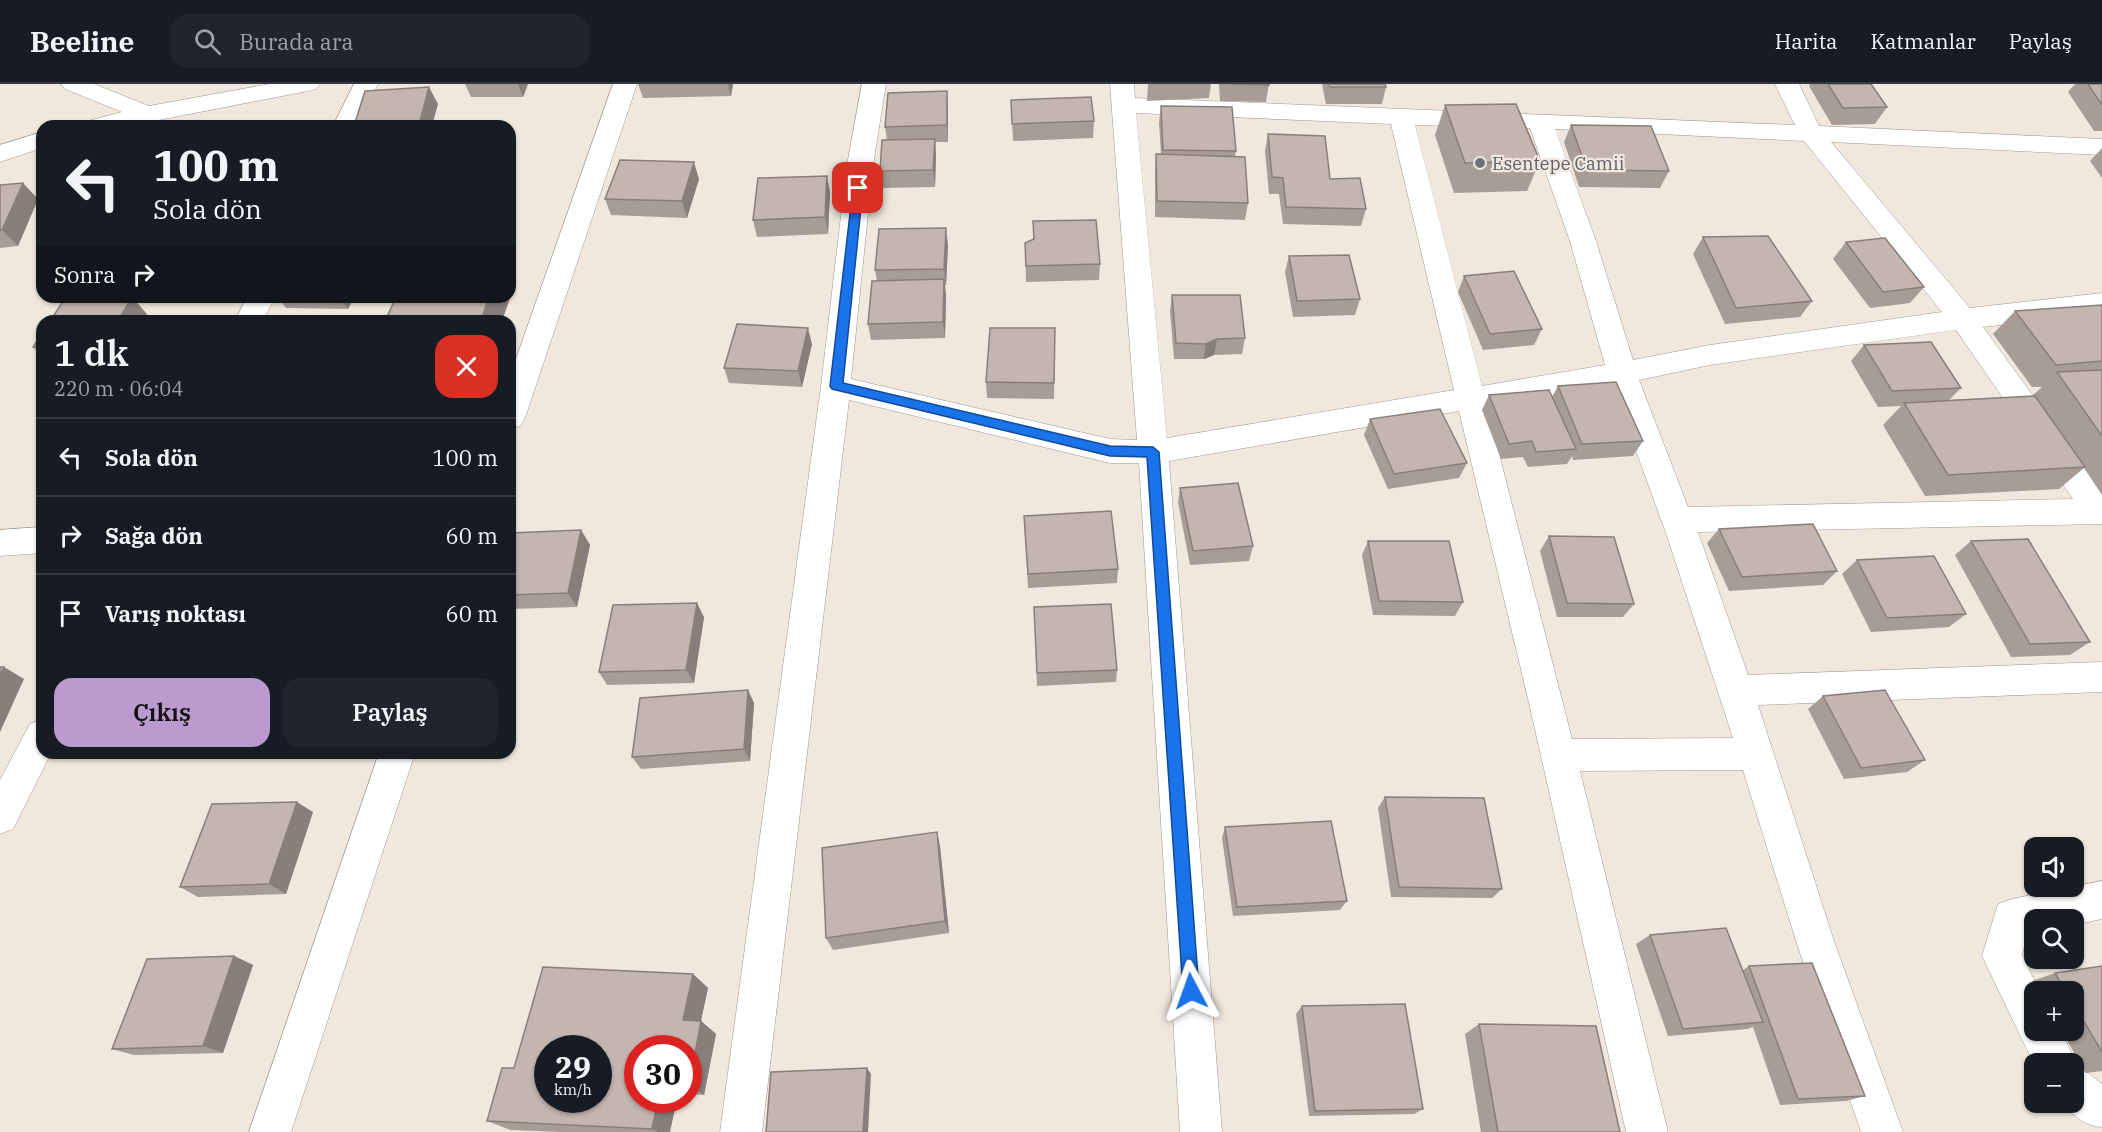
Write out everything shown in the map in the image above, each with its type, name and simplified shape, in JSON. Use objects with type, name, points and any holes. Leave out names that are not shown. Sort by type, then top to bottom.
[{"type":"street","points":[[122,120],[308,84]]},
{"type":"street","points":[[348,120],[366,84]]},
{"type":"street","points":[[516,401],[625,84]]},
{"type":"street","points":[[741,1132],[836,386],[860,165],[874,84]]},
{"type":"street","points":[[1787,84],[1811,134],[1962,319],[2101,511]]},
{"type":"street","points":[[85,86],[147,114]]},
{"type":"street","points":[[1201,1132],[1153,452],[1123,94],[1401,117],[1540,121],[2102,147]]},
{"type":"street","points":[[1401,117],[1558,755],[1647,1132]]},
{"type":"street","points":[[1540,121],[1583,241],[1622,373],[1677,520],[1736,691],[1815,941],[1882,1132]]},
{"type":"street","points":[[0,154],[36,142]]},
{"type":"street","points":[[836,386],[1110,451],[1153,452],[1622,373],[1710,355],[1962,319],[2102,303]]},
{"type":"street","points":[[1677,520],[2101,511]]},
{"type":"street","points":[[0,543],[36,540]]},
{"type":"street","points":[[1736,691],[2102,677]]},
{"type":"street","points":[[0,817],[36,747]]},
{"type":"street","points":[[1558,755],[1756,753]]},
{"type":"street","points":[[270,1132],[395,759]]},
{"type":"street","points":[[2024,1001],[2002,956],[2012,918],[2102,900]]},
{"type":"street","points":[[2084,1096],[2097,1106],[2102,1106]]},
{"type":"building","points":[[1329,84],[1385,84],[1386,87],[1330,87]]},
{"type":"building","points":[[1828,84],[1871,84],[1887,107],[1843,108]]},
{"type":"building","points":[[2088,84],[2102,84],[2102,105]]},
{"type":"building","points":[[429,87],[420,120],[356,120],[365,91]]},
{"type":"building","points":[[947,91],[947,125],[885,127],[888,93]]},
{"type":"building","points":[[1091,97],[1094,121],[1012,124],[1011,100]]},
{"type":"building","points":[[1516,104],[1540,161],[1465,163],[1445,105]]},
{"type":"building","points":[[1161,106],[1232,107],[1236,151],[1163,150]]},
{"type":"building","points":[[1571,125],[1651,126],[1669,171],[1587,170]]},
{"type":"building","points":[[1268,134],[1325,136],[1330,179],[1360,178],[1366,209],[1286,207],[1283,178],[1272,177]]},
{"type":"building","points":[[935,139],[933,170],[880,171],[882,140]]},
{"type":"building","points":[[1156,154],[1245,157],[1248,203],[1157,201]]},
{"type":"building","points":[[620,160],[694,162],[682,201],[605,199]]},
{"type":"building","points":[[827,176],[825,217],[753,220],[758,178]]},
{"type":"building","points":[[23,183],[2,230],[0,230],[0,185]]},
{"type":"building","points":[[1096,220],[1100,264],[1026,266],[1025,243],[1034,239],[1033,221]]},
{"type":"building","points":[[946,228],[944,269],[875,270],[879,229]]},
{"type":"building","points":[[1768,236],[1812,301],[1736,308],[1703,237]]},
{"type":"building","points":[[1885,238],[1924,287],[1883,292],[1846,242]]},
{"type":"building","points":[[1349,255],[1360,299],[1297,301],[1289,256]]},
{"type":"building","points":[[1514,271],[1542,329],[1490,334],[1464,276]]},
{"type":"building","points":[[944,279],[943,322],[868,324],[872,281]]},
{"type":"building","points":[[1172,295],[1240,295],[1245,338],[1217,339],[1206,344],[1176,343]]},
{"type":"building","points":[[62,303],[128,303],[122,315],[54,315]]},
{"type":"building","points":[[393,303],[487,303],[483,315],[388,315]]},
{"type":"building","points":[[2102,305],[2102,361],[2056,365],[2015,311]]},
{"type":"building","points":[[737,324],[808,328],[798,371],[724,368]]},
{"type":"building","points":[[990,328],[1055,328],[1054,383],[986,382]]},
{"type":"building","points":[[1931,342],[1961,388],[1892,391],[1864,345]]},
{"type":"building","points":[[2102,370],[2102,436],[2057,372]]},
{"type":"building","points":[[1616,382],[1643,441],[1582,444],[1558,386]]},
{"type":"building","points":[[1549,390],[1576,449],[1536,452],[1532,441],[1509,444],[1489,395]]},
{"type":"building","points":[[2035,396],[2085,467],[1948,475],[1904,403]]},
{"type":"building","points":[[1440,409],[1467,463],[1394,474],[1370,419]]},
{"type":"building","points":[[1238,483],[1253,546],[1193,551],[1180,488]]},
{"type":"building","points":[[1111,511],[1118,569],[1028,574],[1024,516]]},
{"type":"building","points":[[1813,524],[1837,571],[1742,577],[1719,529]]},
{"type":"building","points":[[581,530],[568,593],[516,595],[516,533]]},
{"type":"building","points":[[1549,536],[1614,537],[1634,604],[1567,603]]},
{"type":"building","points":[[2028,539],[2090,642],[2030,644],[1971,541]]},
{"type":"building","points":[[1368,541],[1449,541],[1463,602],[1379,601]]},
{"type":"building","points":[[1934,556],[1966,614],[1887,618],[1857,560]]},
{"type":"building","points":[[697,603],[686,670],[599,672],[613,605]]},
{"type":"building","points":[[1111,604],[1117,670],[1037,673],[1034,607]]},
{"type":"building","points":[[748,690],[744,749],[632,757],[640,698]]},
{"type":"building","points":[[1885,690],[1925,760],[1861,768],[1823,696]]},
{"type":"building","points":[[1385,797],[1484,798],[1502,889],[1399,887]]},
{"type":"building","points":[[297,802],[269,884],[180,887],[212,804]]},
{"type":"building","points":[[1331,821],[1347,901],[1237,907],[1225,827]]},
{"type":"building","points":[[937,832],[945,921],[826,938],[822,848]]},
{"type":"building","points":[[1726,928],[1763,1022],[1683,1029],[1650,935]]},
{"type":"building","points":[[234,956],[203,1046],[112,1049],[147,959]]},
{"type":"building","points":[[1812,963],[1865,1096],[1798,1099],[1749,966]]},
{"type":"building","points":[[2102,966],[2102,1052],[2084,1022],[2084,981],[2060,981],[2055,973]]},
{"type":"building","points":[[543,967],[693,974],[683,1020],[701,1021],[698,1035],[624,1035],[624,1113],[655,1113],[652,1129],[487,1121],[502,1068],[514,1068]]},
{"type":"building","points":[[1405,1004],[1423,1109],[1315,1111],[1302,1006]]},
{"type":"building","points":[[1479,1024],[1596,1026],[1620,1132],[1498,1132]]},
{"type":"building","points":[[867,1068],[863,1132],[766,1132],[771,1072]]},
{"type":"place","name":"Esentepe Camii","points":[[1480,163]]},
{"type":"route","points":[[858,188],[836,386],[1110,451],[1153,452],[1191,991]]}]
